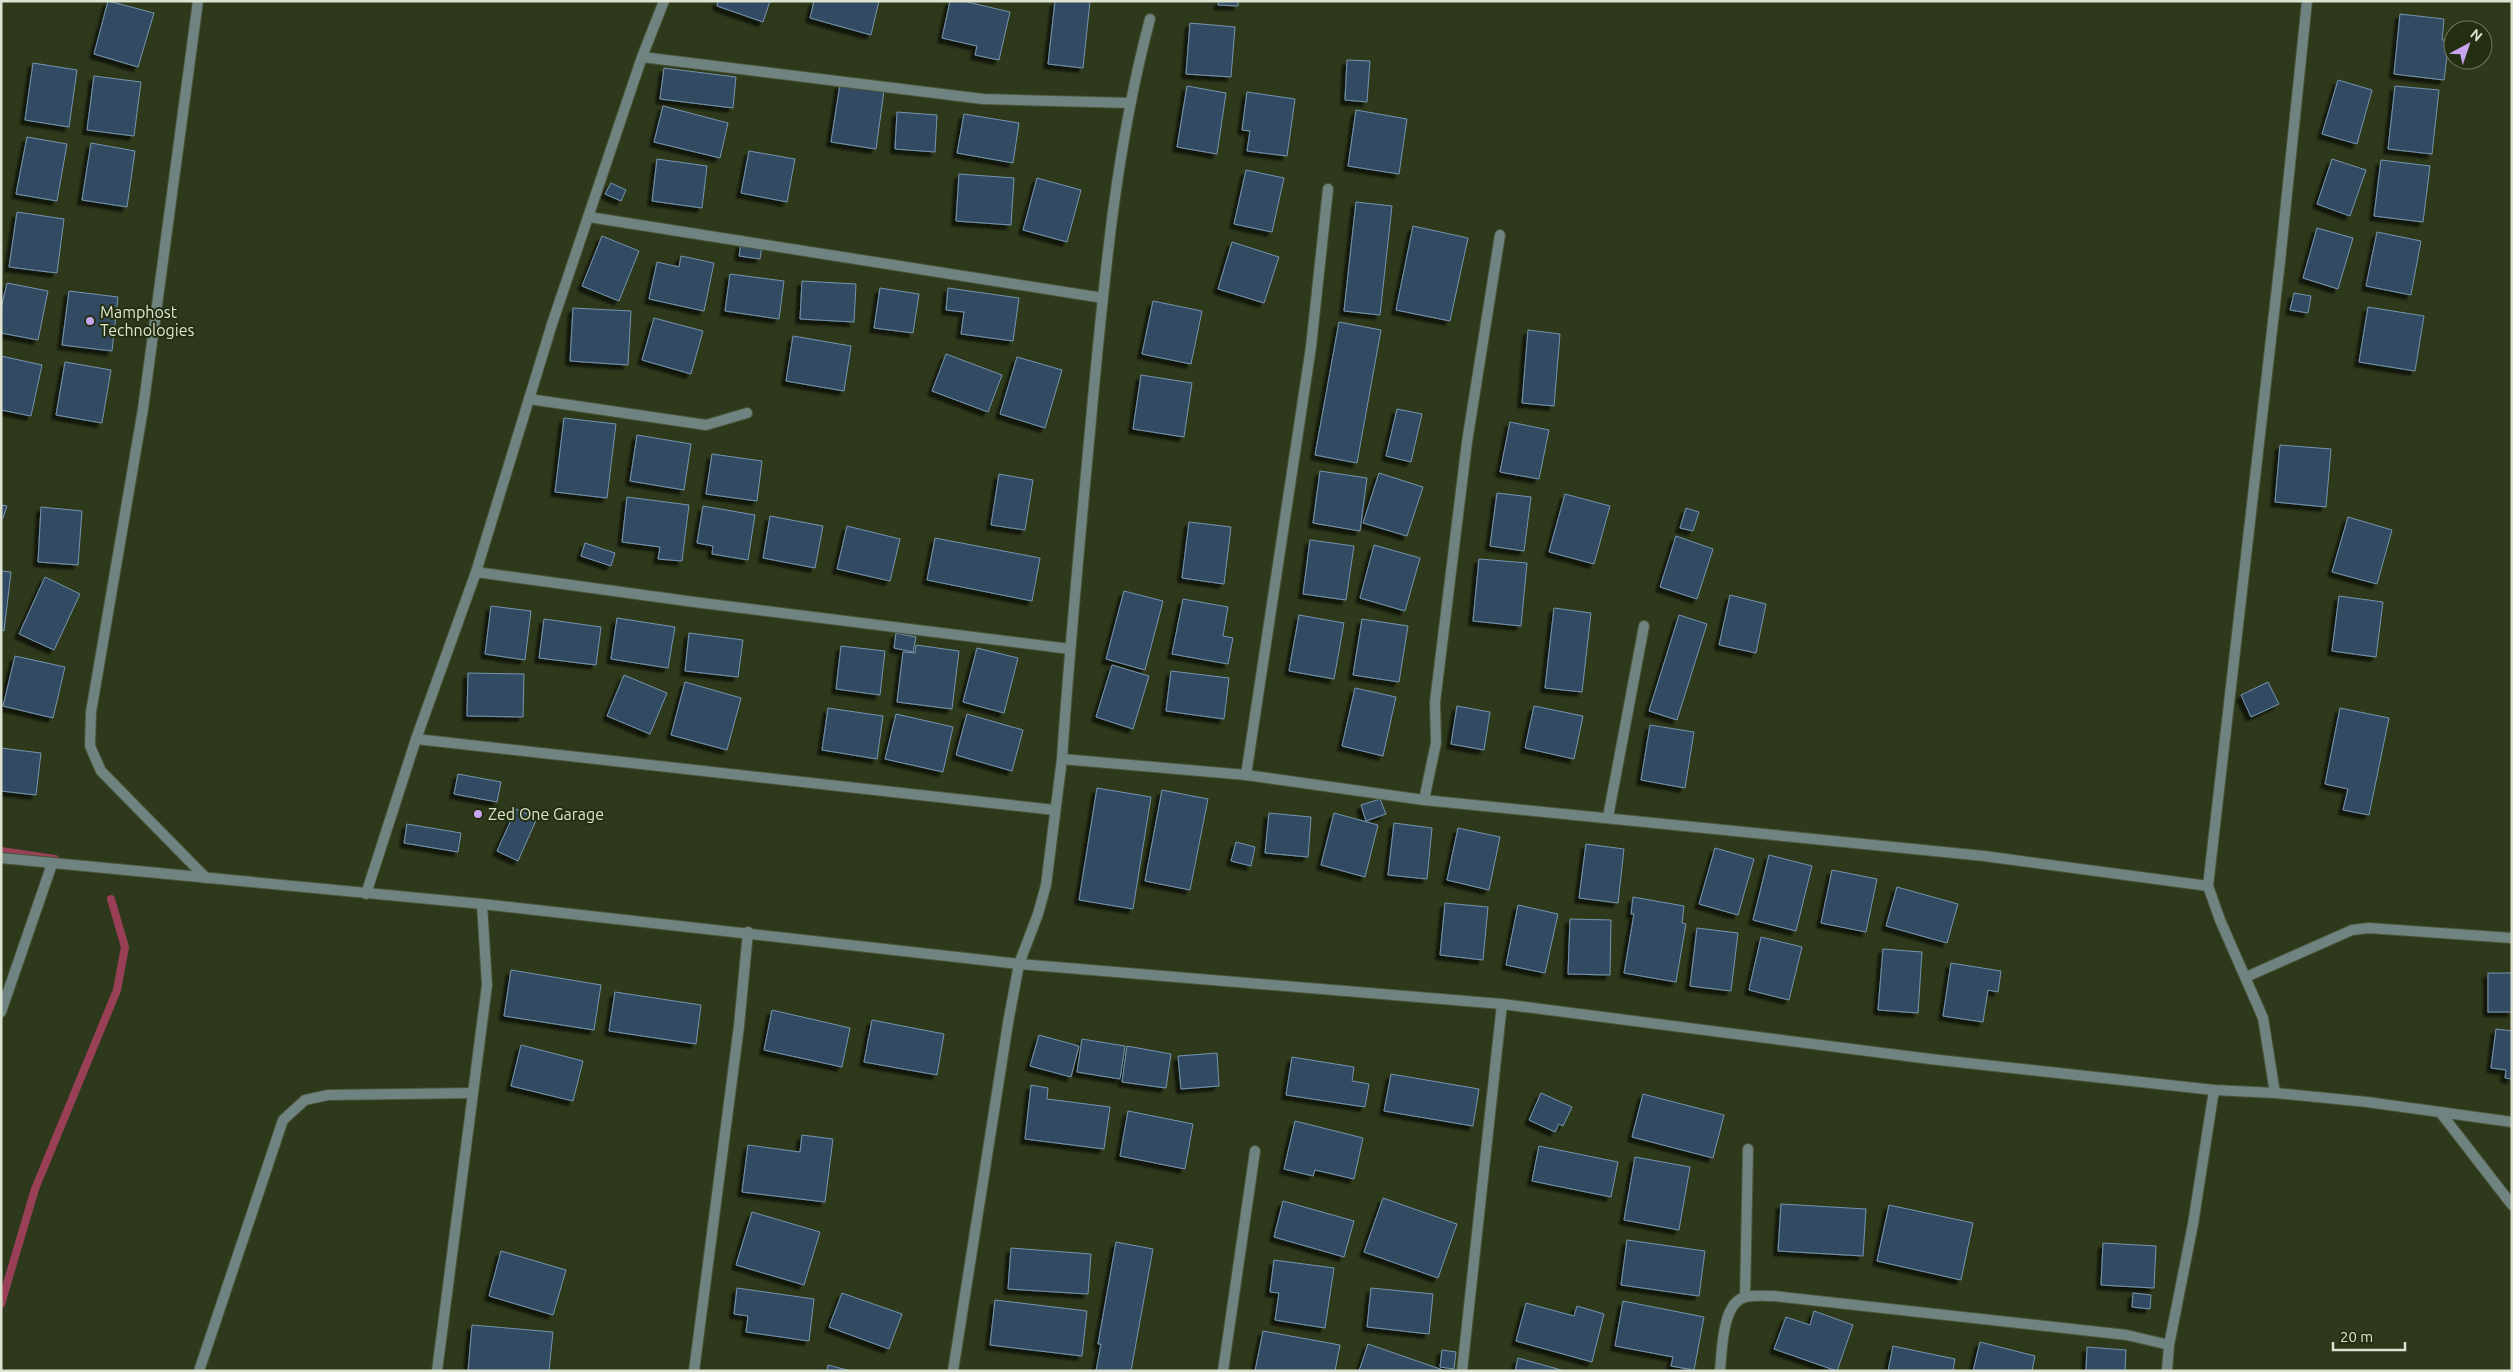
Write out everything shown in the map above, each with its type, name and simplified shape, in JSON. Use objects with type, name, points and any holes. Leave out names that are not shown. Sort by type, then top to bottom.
[{"type":"street","points":[[198,1],[142,408],[91,712],[90,746],[101,771],[206,878]]},
{"type":"street","points":[[366,894],[416,739],[476,572],[552,324],[642,57],[664,1]]},
{"type":"street","points":[[2274,1092],[2263,1018],[2220,920],[2208,886],[2280,261],[2307,1]]},
{"type":"street","points":[[953,1371],[1019,964],[1038,914],[1046,885],[1062,759],[1070,649],[1103,298],[1130,103],[1150,18]]},
{"type":"street","points":[[642,57],[983,99],[1130,103]]},
{"type":"street","points":[[1246,775],[1311,347],[1328,189]]},
{"type":"street","points":[[589,217],[1103,298]]},
{"type":"street","points":[[1424,800],[1436,743],[1436,702],[1467,442],[1500,235]]},
{"type":"street","points":[[529,399],[706,426],[747,413]]},
{"type":"street","points":[[476,572],[694,602],[1070,649]]},
{"type":"street","points":[[1608,817],[1644,626]]},
{"type":"street","points":[[416,739],[1055,810]]},
{"type":"street","points":[[1062,759],[1246,775],[1424,800],[1984,856],[2208,886]]},
{"type":"street","points":[[1,858],[482,904],[748,932],[1019,964],[1502,1004],[1930,1059],[2214,1090],[2274,1092],[2512,1122]]},
{"type":"street","points":[[1,1012],[52,864]]},
{"type":"street","points":[[438,1371],[487,985],[482,904]]},
{"type":"street","points":[[2246,977],[2352,930],[2369,928],[2512,938]]},
{"type":"street","points":[[694,1371],[739,1026],[748,932]]},
{"type":"street","points":[[1462,1371],[1502,1004]]},
{"type":"street","points":[[2166,1371],[2169,1345],[2193,1224],[2214,1090]]},
{"type":"street","points":[[199,1371],[283,1120],[305,1100],[328,1096],[473,1093]]},
{"type":"street","points":[[2440,1112],[2512,1205]]},
{"type":"street","points":[[1745,1297],[1748,1149]]},
{"type":"street","points":[[1223,1371],[1255,1151]]},
{"type":"street","points":[[1720,1371],[1727,1319],[1732,1306],[1745,1297],[1774,1296],[2126,1335],[2169,1345]]},
{"type":"building","points":[[108,1],[154,13],[138,67],[94,54]]},
{"type":"building","points":[[718,1],[770,1],[763,22],[717,6]]},
{"type":"building","points":[[814,1],[879,1],[871,35],[810,18]]},
{"type":"building","points":[[950,1],[963,1],[1010,12],[999,60],[975,55],[977,46],[942,38]]},
{"type":"building","points":[[1055,1],[1090,1],[1083,68],[1048,64]]},
{"type":"building","points":[[1219,1],[1238,1],[1238,6],[1218,5]]},
{"type":"building","points":[[2400,14],[2444,19],[2442,40],[2443,70],[2445,70],[2444,80],[2394,74]]},
{"type":"building","points":[[1190,23],[1235,27],[1231,77],[1186,74]]},
{"type":"building","points":[[1347,60],[1370,61],[1367,102],[1345,100]]},
{"type":"building","points":[[33,63],[77,70],[69,127],[25,120]]},
{"type":"building","points":[[664,68],[736,77],[733,108],[660,99]]},
{"type":"building","points":[[94,76],[141,82],[134,136],[87,130]]},
{"type":"building","points":[[2338,80],[2372,90],[2357,144],[2322,134]]},
{"type":"building","points":[[840,84],[884,91],[876,149],[831,142]]},
{"type":"building","points":[[1187,86],[1226,93],[1217,154],[1177,147]]},
{"type":"building","points":[[2395,86],[2439,90],[2432,154],[2388,149]]},
{"type":"building","points":[[1247,92],[1295,99],[1287,156],[1247,151],[1250,131],[1242,130]]},
{"type":"building","points":[[663,106],[728,123],[720,158],[654,142]]},
{"type":"building","points":[[1356,110],[1407,119],[1399,174],[1348,166]]},
{"type":"building","points":[[897,112],[937,115],[935,152],[895,149]]},
{"type":"building","points":[[964,114],[1019,123],[1013,163],[957,153]]},
{"type":"building","points":[[27,137],[67,144],[57,201],[16,194]]},
{"type":"building","points":[[91,143],[135,151],[127,207],[82,200]]},
{"type":"building","points":[[749,151],[795,159],[787,202],[741,193]]},
{"type":"building","points":[[657,159],[707,166],[702,208],[652,201]]},
{"type":"building","points":[[2332,159],[2366,170],[2350,216],[2317,204]]},
{"type":"building","points":[[2381,160],[2430,166],[2423,222],[2374,216]]},
{"type":"building","points":[[1246,170],[1284,178],[1272,232],[1234,224]]},
{"type":"building","points":[[959,174],[1014,178],[1011,225],[956,221]]},
{"type":"building","points":[[1037,178],[1081,190],[1067,242],[1023,230]]},
{"type":"building","points":[[611,183],[626,190],[621,201],[605,194]]},
{"type":"building","points":[[1356,202],[1392,206],[1380,315],[1344,311]]},
{"type":"building","points":[[17,212],[64,219],[57,273],[9,267]]},
{"type":"building","points":[[1413,226],[1468,238],[1450,321],[1396,310]]},
{"type":"building","points":[[2317,228],[2353,238],[2338,289],[2303,278]]},
{"type":"building","points":[[2377,232],[2421,241],[2411,295],[2366,286]]},
{"type":"building","points":[[602,236],[639,251],[619,301],[582,286]]},
{"type":"building","points":[[1232,242],[1279,257],[1264,303],[1218,289]]},
{"type":"building","points":[[741,243],[762,246],[760,259],[739,256]]},
{"type":"building","points":[[681,256],[714,263],[704,311],[649,299],[657,262],[679,267]]},
{"type":"building","points":[[730,274],[784,281],[779,319],[725,311]]},
{"type":"building","points":[[802,281],[856,284],[854,322],[800,319]]},
{"type":"building","points":[[7,283],[48,291],[38,340],[1,333],[1,309]]},
{"type":"building","points":[[880,288],[919,294],[913,333],[874,328]]},
{"type":"building","points":[[948,288],[1019,298],[1013,341],[961,334],[964,312],[946,310]]},
{"type":"building","name":"Mamphost Technologies","points":[[69,291],[118,297],[112,351],[62,345]]},
{"type":"building","points":[[2294,293],[2311,296],[2308,313],[2290,310]]},
{"type":"building","points":[[1153,301],[1202,311],[1191,364],[1142,354]]},
{"type":"building","points":[[2368,307],[2424,316],[2415,371],[2359,362]]},
{"type":"building","points":[[573,308],[631,311],[628,365],[570,361]]},
{"type":"building","points":[[654,318],[703,331],[691,374],[642,360]]},
{"type":"building","points":[[1339,322],[1381,330],[1357,463],[1315,455]]},
{"type":"building","points":[[1528,330],[1560,334],[1554,406],[1522,403]]},
{"type":"building","points":[[793,336],[851,346],[844,391],[786,381]]},
{"type":"building","points":[[946,354],[1002,375],[988,412],[932,391]]},
{"type":"building","points":[[1,356],[42,365],[31,416],[1,410]]},
{"type":"building","points":[[1017,357],[1062,370],[1045,428],[1000,414]]},
{"type":"building","points":[[65,362],[111,370],[102,423],[56,415]]},
{"type":"building","points":[[1141,375],[1192,383],[1184,437],[1133,429]]},
{"type":"building","points":[[1397,409],[1422,414],[1411,462],[1386,456]]},
{"type":"building","points":[[564,418],[616,424],[607,498],[555,492]]},
{"type":"building","points":[[1510,422],[1549,430],[1539,479],[1500,472]]},
{"type":"building","points":[[637,435],[691,444],[684,490],[630,481]]},
{"type":"building","points":[[2280,445],[2331,449],[2326,507],[2275,502]]},
{"type":"building","points":[[712,454],[762,461],[757,501],[706,494]]},
{"type":"building","points":[[1320,471],[1367,478],[1360,531],[1313,523]]},
{"type":"building","points":[[1379,473],[1423,487],[1407,536],[1363,523]]},
{"type":"building","points":[[999,474],[1033,480],[1025,530],[991,525]]},
{"type":"building","points":[[1497,493],[1531,497],[1524,551],[1490,546]]},
{"type":"building","points":[[1565,494],[1610,506],[1594,564],[1549,552]]},
{"type":"building","points":[[627,497],[689,505],[682,561],[658,559],[660,547],[622,542]]},
{"type":"building","points":[[1,505],[7,506],[3,518],[1,518]]},
{"type":"building","points":[[703,506],[755,515],[748,560],[712,554],[713,546],[697,543]]},
{"type":"building","points":[[41,507],[82,511],[78,565],[38,562]]},
{"type":"building","points":[[1686,508],[1699,512],[1693,531],[1680,528]]},
{"type":"building","points":[[770,516],[823,526],[815,568],[763,558]]},
{"type":"building","points":[[2348,517],[2392,530],[2377,584],[2332,572]]},
{"type":"building","points":[[1189,522],[1231,527],[1224,584],[1182,578]]},
{"type":"building","points":[[847,526],[900,539],[890,581],[837,569]]},
{"type":"building","points":[[1676,536],[1713,549],[1697,599],[1660,587]]},
{"type":"building","points":[[935,538],[1040,558],[1032,601],[927,580]]},
{"type":"building","points":[[1310,540],[1354,546],[1346,600],[1303,594]]},
{"type":"building","points":[[585,543],[615,553],[611,566],[581,556]]},
{"type":"building","points":[[1374,545],[1420,558],[1405,611],[1360,598]]},
{"type":"building","points":[[1479,559],[1527,563],[1521,626],[1473,621]]},
{"type":"building","points":[[1,571],[11,572],[4,631],[1,630]]},
{"type":"building","points":[[45,577],[80,594],[54,650],[19,634]]},
{"type":"building","points":[[1124,591],[1163,601],[1145,670],[1106,659]]},
{"type":"building","points":[[1730,595],[1766,604],[1756,653],[1719,645]]},
{"type":"building","points":[[2339,596],[2383,602],[2376,657],[2332,651]]},
{"type":"building","points":[[1183,599],[1228,607],[1223,636],[1233,638],[1228,664],[1172,654]]},
{"type":"building","points":[[491,606],[531,611],[525,660],[485,654]]},
{"type":"building","points":[[1554,608],[1591,613],[1582,692],[1545,688]]},
{"type":"building","points":[[1299,615],[1344,623],[1334,679],[1289,671]]},
{"type":"building","points":[[1679,615],[1707,624],[1677,720],[1649,711]]},
{"type":"building","points":[[617,618],[675,627],[668,668],[611,659]]},
{"type":"building","points":[[544,619],[601,627],[596,665],[539,658]]},
{"type":"building","points":[[1362,619],[1408,626],[1399,682],[1353,675]]},
{"type":"building","points":[[689,633],[743,640],[738,677],[685,671]]},
{"type":"building","points":[[896,633],[916,637],[913,652],[894,648]]},
{"type":"building","points":[[916,645],[959,651],[952,709],[897,702],[903,652],[915,653]]},
{"type":"building","points":[[841,646],[885,651],[880,695],[836,689]]},
{"type":"building","points":[[977,648],[1018,658],[1004,713],[963,702]]},
{"type":"building","points":[[15,656],[65,667],[53,718],[3,706]]},
{"type":"building","points":[[1112,665],[1149,676],[1133,729],[1096,717]]},
{"type":"building","points":[[1171,671],[1229,678],[1224,719],[1166,711]]},
{"type":"building","points":[[468,673],[524,674],[523,717],[467,716]]},
{"type":"building","points":[[624,675],[667,693],[650,734],[607,716]]},
{"type":"building","points":[[685,682],[741,698],[727,750],[671,735]]},
{"type":"building","points":[[2268,682],[2279,704],[2251,717],[2241,695]]},
{"type":"building","points":[[1355,688],[1396,697],[1383,756],[1342,746]]},
{"type":"building","points":[[1457,706],[1490,712],[1484,750],[1451,744]]},
{"type":"building","points":[[1534,706],[1583,716],[1574,759],[1525,748]]},
{"type":"building","points":[[828,708],[883,716],[877,759],[822,750]]},
{"type":"building","points":[[2340,708],[2389,718],[2369,815],[2343,810],[2348,789],[2325,784]]},
{"type":"building","points":[[896,714],[953,727],[943,772],[885,759]]},
{"type":"building","points":[[967,714],[1023,730],[1012,771],[956,755]]},
{"type":"building","points":[[1650,725],[1694,732],[1685,788],[1641,780]]},
{"type":"building","points":[[1,748],[41,753],[36,795],[1,791]]},
{"type":"building","points":[[458,774],[501,782],[497,802],[454,794]]},
{"type":"building","points":[[1097,788],[1151,797],[1133,909],[1079,900]]},
{"type":"building","points":[[1162,790],[1208,799],[1190,890],[1145,881]]},
{"type":"building","points":[[1380,799],[1386,814],[1366,821],[1361,805]]},
{"type":"building","points":[[516,809],[537,818],[518,861],[497,851]]},
{"type":"building","points":[[1269,813],[1311,817],[1308,857],[1265,853]]},
{"type":"building","points":[[1334,813],[1378,825],[1365,877],[1321,865]]},
{"type":"building","points":[[1394,823],[1432,828],[1427,879],[1388,875]]},
{"type":"building","points":[[407,824],[461,833],[458,852],[404,843]]},
{"type":"building","points":[[1458,828],[1500,837],[1489,890],[1447,880]]},
{"type":"building","points":[[1236,842],[1255,847],[1251,866],[1231,861]]},
{"type":"building","points":[[1586,844],[1624,849],[1618,903],[1579,898]]},
{"type":"building","points":[[1715,848],[1754,859],[1738,915],[1699,904]]},
{"type":"building","points":[[1769,855],[1812,866],[1796,931],[1753,920]]},
{"type":"building","points":[[1832,870],[1877,879],[1866,932],[1821,923]]},
{"type":"building","points":[[1897,887],[1958,904],[1947,943],[1886,926]]},
{"type":"building","points":[[1633,897],[1684,906],[1682,923],[1686,924],[1676,982],[1624,973],[1634,914],[1631,914]]},
{"type":"building","points":[[1445,903],[1488,907],[1483,960],[1440,955]]},
{"type":"building","points":[[1518,905],[1558,914],[1545,973],[1506,965]]},
{"type":"building","points":[[1570,919],[1611,920],[1610,975],[1568,974]]},
{"type":"building","points":[[1697,928],[1738,933],[1731,991],[1690,986]]},
{"type":"building","points":[[1761,937],[1802,947],[1789,1000],[1749,990]]},
{"type":"building","points":[[1883,949],[1922,952],[1918,1013],[1878,1010]]},
{"type":"building","points":[[1951,963],[2001,971],[1998,992],[1988,990],[1983,1022],[1943,1016]]},
{"type":"building","points":[[511,970],[601,985],[594,1030],[504,1016]]},
{"type":"building","points":[[2488,973],[2512,973],[2512,1012],[2488,1012]]},
{"type":"building","points":[[615,992],[701,1005],[696,1044],[609,1031]]},
{"type":"building","points":[[772,1010],[850,1028],[842,1067],[764,1050]]},
{"type":"building","points":[[872,1020],[944,1034],[937,1075],[864,1062]]},
{"type":"building","points":[[2496,1029],[2512,1031],[2512,1079],[2505,1078],[2506,1070],[2491,1068]]},
{"type":"building","points":[[1039,1035],[1079,1046],[1071,1077],[1030,1066]]},
{"type":"building","points":[[1082,1039],[1125,1046],[1120,1079],[1077,1072]]},
{"type":"building","points":[[521,1045],[583,1061],[573,1101],[511,1086]]},
{"type":"building","points":[[1127,1046],[1171,1054],[1166,1088],[1122,1082]]},
{"type":"building","points":[[1217,1053],[1219,1086],[1181,1089],[1178,1056]]},
{"type":"building","points":[[1292,1057],[1354,1067],[1352,1081],[1369,1084],[1365,1107],[1286,1095]]},
{"type":"building","points":[[1391,1074],[1479,1089],[1473,1126],[1384,1111]]},
{"type":"building","points":[[1031,1085],[1048,1088],[1047,1099],[1110,1107],[1104,1149],[1025,1139]]},
{"type":"building","points":[[1541,1093],[1572,1107],[1563,1126],[1559,1124],[1555,1132],[1529,1120]]},
{"type":"building","points":[[1643,1094],[1724,1115],[1713,1158],[1632,1137]]},
{"type":"building","points":[[1128,1111],[1193,1124],[1185,1169],[1120,1156]]},
{"type":"building","points":[[1295,1121],[1363,1138],[1354,1179],[1315,1170],[1313,1176],[1284,1169]]},
{"type":"building","points":[[802,1135],[833,1139],[825,1202],[742,1192],[748,1145],[800,1152]]},
{"type":"building","points":[[1539,1146],[1618,1162],[1611,1197],[1532,1181]]},
{"type":"building","points":[[1635,1157],[1690,1167],[1679,1230],[1624,1220]]},
{"type":"building","points":[[1383,1198],[1457,1224],[1438,1278],[1364,1252]]},
{"type":"building","points":[[1283,1201],[1354,1221],[1344,1257],[1274,1237]]},
{"type":"building","points":[[1781,1204],[1866,1209],[1863,1256],[1778,1251]]},
{"type":"building","points":[[1889,1205],[1973,1223],[1961,1280],[1877,1261]]},
{"type":"building","points":[[752,1212],[820,1232],[804,1285],[736,1265]]},
{"type":"building","points":[[1627,1240],[1705,1251],[1699,1296],[1621,1285]]},
{"type":"building","points":[[1116,1242],[1153,1249],[1131,1371],[1096,1371],[1101,1344],[1098,1344]]},
{"type":"building","points":[[2103,1243],[2156,1246],[2154,1288],[2101,1285]]},
{"type":"building","points":[[1011,1248],[1091,1254],[1088,1294],[1008,1289]]},
{"type":"building","points":[[501,1251],[566,1270],[553,1315],[489,1296]]},
{"type":"building","points":[[1274,1260],[1334,1268],[1325,1328],[1275,1320],[1279,1293],[1270,1292]]},
{"type":"building","points":[[737,1288],[814,1299],[809,1341],[746,1332],[748,1316],[734,1314]]},
{"type":"building","points":[[1371,1288],[1433,1294],[1429,1334],[1367,1327]]},
{"type":"building","points":[[842,1293],[902,1314],[889,1349],[829,1327]]},
{"type":"building","points":[[2133,1293],[2151,1295],[2150,1309],[2132,1307]]},
{"type":"building","points":[[995,1300],[1087,1311],[1082,1356],[990,1345]]},
{"type":"building","points":[[1623,1301],[1704,1317],[1694,1370],[1671,1366],[1673,1357],[1615,1346]]},
{"type":"building","points":[[1526,1303],[1574,1316],[1577,1306],[1604,1314],[1592,1362],[1516,1341]]},
{"type":"building","points":[[1814,1311],[1853,1325],[1837,1371],[1774,1349],[1786,1317],[1810,1325]]},
{"type":"building","points":[[472,1325],[553,1332],[549,1371],[468,1371]]},
{"type":"building","points":[[1263,1331],[1340,1345],[1335,1371],[1255,1371]]},
{"type":"building","points":[[1980,1342],[2035,1356],[2032,1371],[1973,1371]]},
{"type":"building","points":[[1368,1344],[1443,1370],[1443,1371],[1359,1371]]},
{"type":"building","points":[[1893,1346],[1955,1359],[1953,1371],[1888,1371]]},
{"type":"building","points":[[2087,1347],[2126,1350],[2125,1371],[2086,1371]]},
{"type":"building","points":[[1442,1350],[1456,1352],[1454,1369],[1440,1367]]},
{"type":"building","points":[[1518,1358],[1565,1371],[1515,1371]]},
{"type":"building","points":[[828,1365],[851,1371],[827,1371]]},
{"type":"waterway","points":[[1,851],[55,859]]},
{"type":"waterway","points":[[1,1304],[35,1189],[117,990],[125,947],[111,899]]},
{"type":"place","name":"Mamphost Technologies","points":[[90,321]]},
{"type":"place","name":"Zed One Garage","points":[[478,814]]}]
